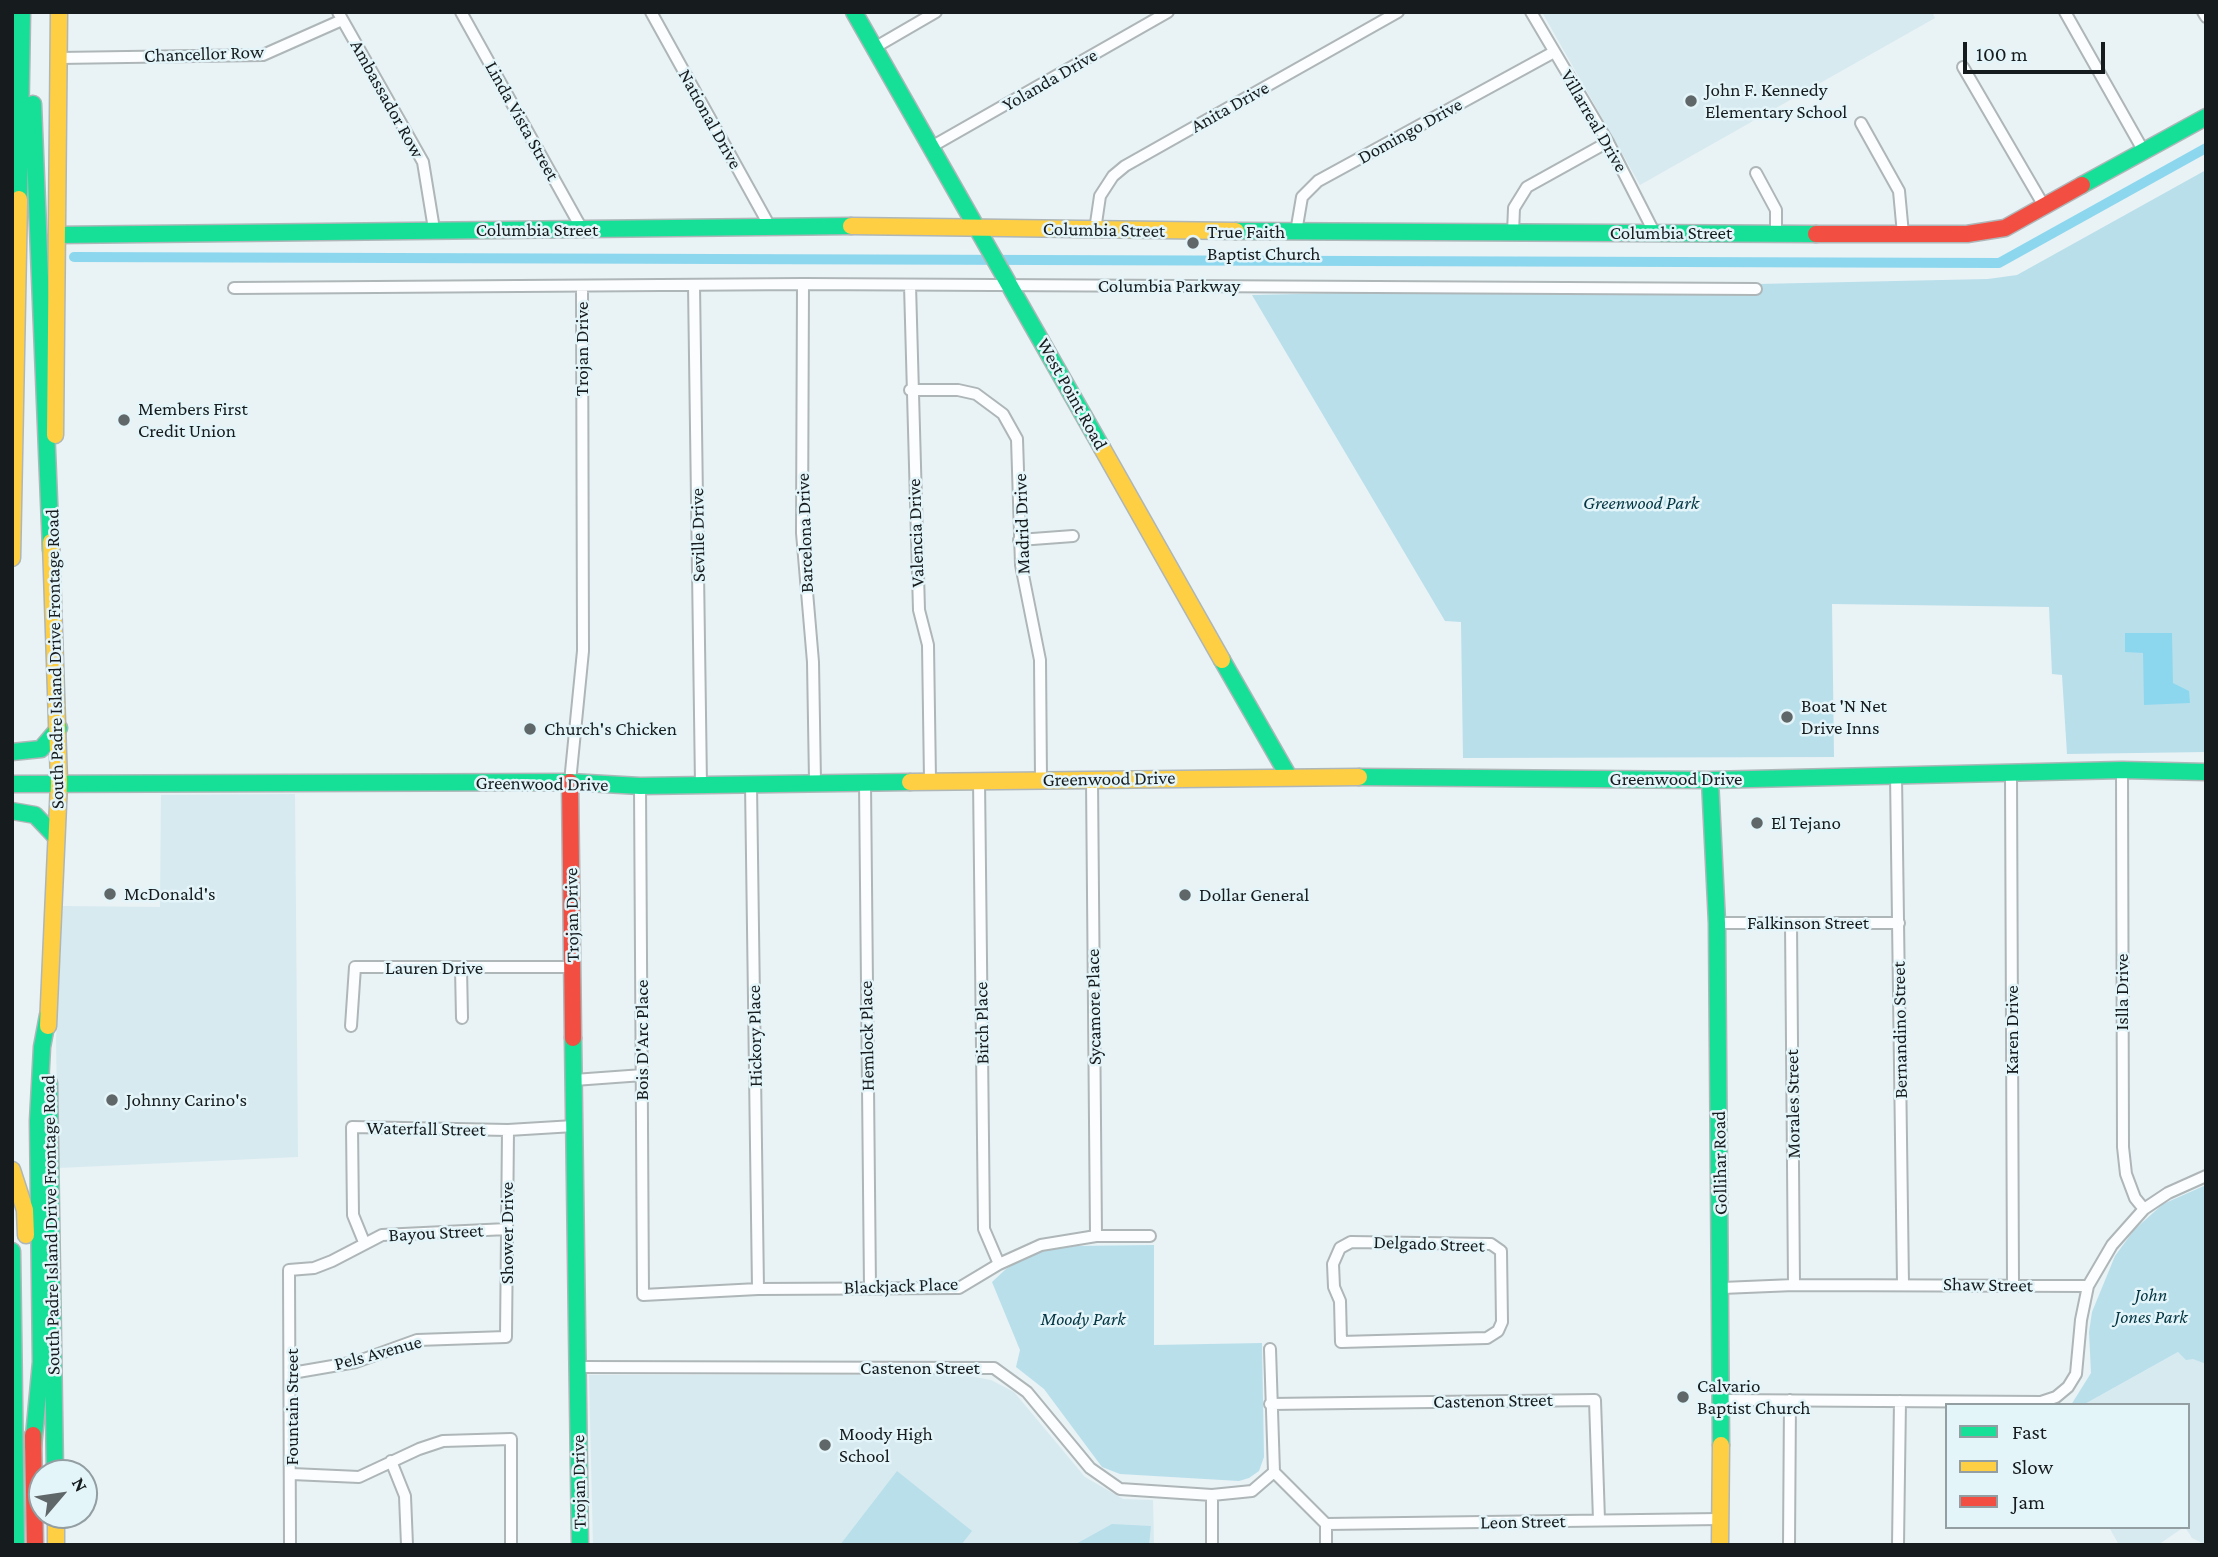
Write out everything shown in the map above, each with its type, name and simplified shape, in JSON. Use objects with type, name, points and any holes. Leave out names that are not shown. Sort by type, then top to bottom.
[{"type":"main road","points":[[12,558],[22,12]]},
{"type":"main road","points":[[30,12],[51,550]]},
{"type":"main road","name":"South Padre Island Drive Frontage Road","points":[[55,1459],[48,1015],[59,783],[51,550],[58,366],[59,12]]},
{"type":"main road","name":"West Point Road","points":[[854,12],[1289,777]]},
{"type":"main road","name":"Columbia Street","points":[[57,235],[434,229],[583,231],[769,225],[981,233],[1095,230],[1986,233],[2005,228],[2206,117]]},
{"type":"main road","points":[[12,752],[41,749],[59,728]]},
{"type":"main road","name":"Greenwood Drive","points":[[12,784],[570,782],[640,786],[979,779],[1289,777],[1710,780],[2122,771],[2206,772]]},
{"type":"main road","name":"Gollihar Road","points":[[1710,780],[1717,923],[1722,1288],[1720,1545]]},
{"type":"main road","name":"Trojan Drive","points":[[570,782],[580,1545]]},
{"type":"main road","points":[[12,811],[35,815],[55,836]]},
{"type":"main road","points":[[33,1447],[41,1362],[38,1121],[42,1048],[48,1015]]},
{"type":"main road","points":[[12,1170],[25,1210],[35,1545]]},
{"type":"main road","points":[[12,1251],[16,1545]]},
{"type":"street","name":"Linda Vista Street","points":[[461,12],[583,231]]},
{"type":"street","name":"National Drive","points":[[651,12],[769,225]]},
{"type":"street","points":[[874,48],[936,12]]},
{"type":"street","name":"Yolanda Drive","points":[[931,147],[1168,12]]},
{"type":"street","name":"Anita Drive","points":[[1095,230],[1100,196],[1113,176],[1125,166],[1398,12]]},
{"type":"street","name":"Villarreal Drive","points":[[1531,12],[1608,142],[1654,232]]},
{"type":"street","points":[[2065,12],[2143,150]]},
{"type":"street","points":[[2203,12],[2206,17]]},
{"type":"street","name":"Chancellor Row","points":[[58,58],[263,55],[340,16]]},
{"type":"street","name":"Ambassador Row","points":[[340,16],[423,162],[434,229]]},
{"type":"street","name":"Domingo Drive","points":[[1296,232],[1302,197],[1318,181],[1554,52]]},
{"type":"street","points":[[1963,68],[2043,206]]},
{"type":"street","points":[[1861,123],[1899,191],[1903,234]]},
{"type":"street","points":[[1513,233],[1514,208],[1527,187],[1608,142]]},
{"type":"street","points":[[1756,173],[1776,210],[1776,233]]},
{"type":"street","name":"Columbia Parkway","points":[[234,288],[910,285],[1008,280],[1756,289]]},
{"type":"street","name":"Barcelona Drive","points":[[803,284],[802,533],[813,662],[816,782]]},
{"type":"street","name":"Seville Drive","points":[[694,285],[701,785]]},
{"type":"street","name":"Valencia Drive","points":[[910,285],[910,390],[919,610],[928,645],[930,780]]},
{"type":"street","name":"Trojan Drive","points":[[570,782],[583,651],[582,287]]},
{"type":"street","name":"Madrid Drive","points":[[910,390],[958,390],[976,394],[992,403],[1011,424],[1019,451],[1019,540],[1023,578],[1040,660],[1041,779]]},
{"type":"street","points":[[1019,540],[1073,536]]},
{"type":"street","name":"Islla Drive","points":[[2122,771],[2123,1147],[2126,1174],[2135,1198],[2144,1209]]},
{"type":"street","name":"Karen Drive","points":[[2011,774],[2013,1285]]},
{"type":"street","name":"Bernandino Street","points":[[1896,775],[1903,1284]]},
{"type":"street","name":"Birch Place","points":[[979,779],[984,1229],[999,1264]]},
{"type":"street","name":"Sycamore Place","points":[[1092,779],[1097,1236]]},
{"type":"street","name":"Hemlock Place","points":[[865,783],[870,1288]]},
{"type":"street","name":"Hickory Place","points":[[751,784],[758,1289]]},
{"type":"street","name":"Bois D'Arc Place","points":[[640,786],[643,1295]]},
{"type":"street","name":"Falkinson Street","points":[[1717,923],[1899,923]]},
{"type":"street","name":"Morales Street","points":[[1791,923],[1794,1284]]},
{"type":"street","name":"Lauren Drive","points":[[351,1026],[355,967],[572,967]]},
{"type":"street","points":[[461,968],[462,1018]]},
{"type":"street","points":[[574,1080],[643,1075]]},
{"type":"street","name":"Waterfall Street","points":[[363,1242],[353,1215],[352,1127],[508,1130],[574,1126]]},
{"type":"street","name":"Shower Drive","points":[[506,1336],[508,1130]]},
{"type":"street","points":[[1720,1400],[2041,1402],[2056,1397],[2068,1387],[2076,1374],[2081,1320],[2088,1286],[2112,1245],[2144,1209],[2168,1193],[2206,1176]]},
{"type":"street","name":"Bayou Street","points":[[289,1270],[314,1268],[332,1261],[363,1242],[400,1232],[507,1229]]},
{"type":"street","name":"Blackjack Place","points":[[643,1295],[758,1289],[959,1288],[999,1264],[1041,1245],[1097,1236],[1150,1236]]},
{"type":"street","name":"Delgado Street","points":[[1351,1242],[1482,1242],[1501,1251],[1502,1322],[1498,1331],[1488,1338],[1341,1342],[1340,1301],[1334,1287],[1333,1264],[1340,1248],[1351,1242]]},
{"type":"street","name":"Fountain Street","points":[[289,1270],[292,1373],[290,1545]]},
{"type":"street","name":"Shaw Street","points":[[1722,1288],[1794,1284],[2088,1286]]},
{"type":"street","name":"Pels Avenue","points":[[292,1373],[356,1362],[416,1340],[506,1336]]},
{"type":"street","points":[[1270,1349],[1274,1472],[1326,1524],[1326,1545]]},
{"type":"street","name":"Castenon Street","points":[[578,1367],[994,1368],[1027,1392],[1090,1468],[1120,1489],[1212,1495]]},
{"type":"street","name":"Castenon Street","points":[[1270,1404],[1595,1400],[1599,1520]]},
{"type":"street","points":[[1789,1545],[1790,1400]]},
{"type":"street","points":[[1898,1545],[1900,1401]]},
{"type":"street","points":[[292,1474],[359,1477],[391,1461],[443,1441],[511,1439],[511,1545]]},
{"type":"street","points":[[391,1461],[404,1496],[407,1545]]},
{"type":"street","points":[[1212,1545],[1212,1495],[1252,1491],[1274,1472]]},
{"type":"street","name":"Leon Street","points":[[1326,1524],[1720,1519]]},
{"type":"shaded area","name":"John F. Kennedy Elementary School","points":[[1542,12],[1932,12],[1935,18],[1640,185]]},
{"type":"shaded area","points":[[295,794],[298,1157],[58,1168],[56,1039],[63,906],[160,907],[161,795]]},
{"type":"shaded area","points":[[2178,1352],[2206,1364],[2206,1545],[2192,1538],[2186,1529],[2190,1529],[2190,1403],[2087,1403]]},
{"type":"shaded area","name":"Moody High School","points":[[589,1375],[964,1375],[991,1380],[1014,1392],[1085,1477],[1123,1499],[1153,1500],[1154,1545],[593,1545]]},
{"type":"shaded area","points":[[2110,1529],[2181,1529],[2158,1545],[2119,1545]]},
{"type":"green space","name":"Greenwood Park","points":[[2206,170],[2206,752],[2067,754],[2062,675],[2052,674],[2049,607],[1832,604],[1834,757],[1463,758],[1461,622],[1445,621],[1252,295],[1988,279],[2017,275]]},
{"type":"green space","name":"John Jones Park","points":[[2206,1185],[2206,1364],[2193,1359],[2186,1360],[2178,1352],[2087,1403],[2072,1403],[2091,1373],[2089,1332],[2092,1312],[2115,1256],[2134,1230],[2163,1204]]},
{"type":"green space","name":"Moody Park","points":[[1154,1245],[1154,1345],[1262,1343],[1264,1457],[1259,1471],[1249,1478],[1239,1481],[1120,1474],[1102,1467],[1044,1389],[1016,1367],[1020,1350],[992,1282],[1006,1269],[1023,1258],[1045,1250],[1075,1246]]},
{"type":"green space","points":[[897,1471],[972,1531],[961,1545],[840,1545]]},
{"type":"green space","points":[[1112,1524],[1151,1526],[1149,1545],[1074,1545]]},
{"type":"water","points":[[2125,633],[2172,633],[2173,683],[2189,691],[2190,703],[2144,705],[2143,653],[2125,652]]},
{"type":"waterway","points":[[74,257],[1999,263],[2206,148]]},
{"type":"traffic: fast","points":[[19,199],[22,12]]},
{"type":"traffic: fast","points":[[854,12],[1102,448]]},
{"type":"traffic: fast","points":[[33,104],[51,550]]},
{"type":"traffic: fast","points":[[2082,185],[2206,117]]},
{"type":"traffic: fast","points":[[57,235],[851,226]]},
{"type":"traffic: fast","points":[[1236,231],[1816,234]]},
{"type":"traffic: fast","points":[[1222,660],[1289,777]]},
{"type":"traffic: fast","points":[[12,752],[41,749],[59,728]]},
{"type":"traffic: fast","points":[[1359,777],[1710,780],[2122,770],[2206,772]]},
{"type":"traffic: fast","points":[[1710,780],[1717,923],[1721,1445]]},
{"type":"traffic: fast","points":[[12,784],[570,782],[640,786],[910,782]]},
{"type":"traffic: fast","points":[[12,811],[35,815],[55,836]]},
{"type":"traffic: fast","points":[[33,1447],[41,1362],[38,1121],[42,1047],[48,1015]]},
{"type":"traffic: fast","points":[[573,1038],[580,1545]]},
{"type":"traffic: fast","points":[[49,1083],[55,1459]]},
{"type":"traffic: fast","points":[[12,1251],[16,1545]]},
{"type":"traffic: slow","points":[[55,435],[59,12]]},
{"type":"traffic: slow","points":[[12,558],[19,199]]},
{"type":"traffic: slow","points":[[851,226],[1236,231]]},
{"type":"traffic: slow","points":[[1102,448],[1222,660]]},
{"type":"traffic: slow","points":[[48,1026],[59,783],[51,542]]},
{"type":"traffic: slow","points":[[910,782],[1359,777]]},
{"type":"traffic: slow","points":[[12,1170],[25,1210],[26,1235]]},
{"type":"traffic: slow","points":[[1720,1545],[1721,1445]]},
{"type":"traffic: slow","points":[[56,1529],[56,1545]]},
{"type":"traffic: jam","points":[[1816,234],[1967,234],[2005,228],[2082,185]]},
{"type":"traffic: jam","points":[[570,782],[573,1038]]},
{"type":"traffic: jam","points":[[33,1435],[35,1545]]},
{"type":"place","name":"John F. Kennedy Elementary School","points":[[1691,101]]},
{"type":"place","name":"True Faith Baptist Church","points":[[1193,243]]},
{"type":"place","name":"Members First Credit Union","points":[[124,420]]},
{"type":"place","name":"Boat 'N Net Drive Inns","points":[[1787,717]]},
{"type":"place","name":"Church's Chicken","points":[[530,729]]},
{"type":"place","name":"El Tejano","points":[[1757,823]]},
{"type":"place","name":"McDonald's","points":[[110,894]]},
{"type":"place","name":"Dollar General","points":[[1185,895]]},
{"type":"place","name":"Johnny Carino's","points":[[112,1100]]},
{"type":"place","name":"Calvario Baptist Church","points":[[1683,1397]]},
{"type":"place","name":"Moody High School","points":[[825,1445]]}]
